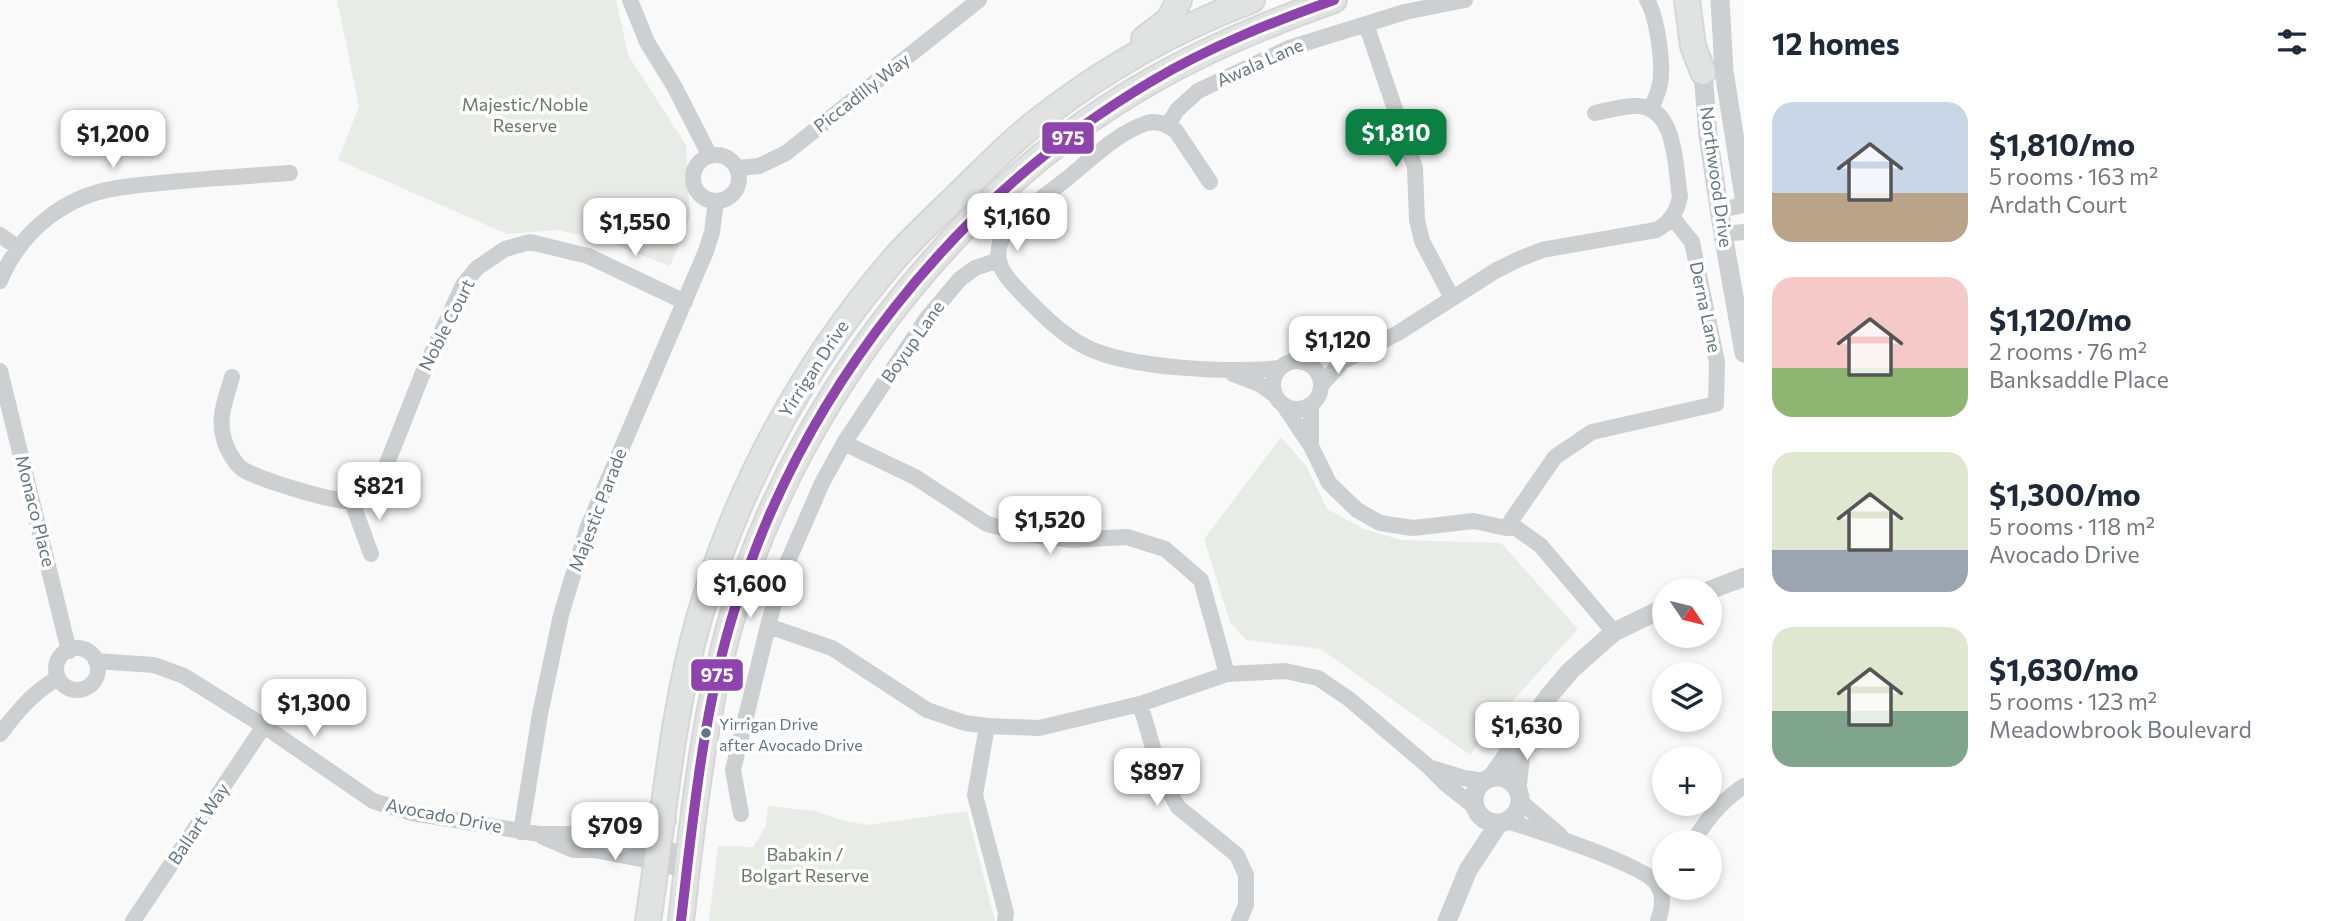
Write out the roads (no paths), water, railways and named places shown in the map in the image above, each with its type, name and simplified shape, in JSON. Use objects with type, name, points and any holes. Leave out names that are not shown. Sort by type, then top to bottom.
[{"type":"main road","points":[[1042,117],[1065,90],[1169,20],[1179,0]]},
{"type":"main road","name":"Yirrigan Drive","points":[[648,921],[681,701],[700,614],[745,495],[780,422],[846,318],[897,256],[994,160],[1042,117],[1103,74],[1213,8],[1252,0]]},
{"type":"main road","name":"Yirrigan Drive","points":[[681,921],[716,687],[746,573],[787,478],[810,434],[872,336],[916,282],[972,221],[1054,147],[1150,81],[1230,42],[1334,0]]},
{"type":"main road","points":[[1686,0],[1693,46],[1703,72]]},
{"type":"main road","points":[[1213,8],[1230,42]]},
{"type":"main road","points":[[615,843],[659,826],[663,820]]},
{"type":"street","points":[[630,0],[647,42],[674,86],[710,156]]},
{"type":"street","name":"Piccadilly Way","points":[[737,168],[759,166],[786,153],[979,0]]},
{"type":"street","name":"Awala Lane","points":[[1168,125],[1177,110],[1198,91],[1289,48],[1405,12],[1465,0]]},
{"type":"street","points":[[1647,0],[1652,7],[1655,23],[1661,79],[1651,109]]},
{"type":"street","name":"Northwood Drive","points":[[1697,0],[1708,135],[1744,353]]},
{"type":"street","name":"Northwood Drive","points":[[1720,0],[1724,71],[1744,197]]},
{"type":"street","points":[[1366,24],[1415,168],[1417,220],[1422,241],[1452,298]]},
{"type":"street","points":[[1224,370],[1259,384],[1296,410],[1311,405],[1319,397],[1322,384],[1342,362],[1398,333],[1495,271],[1542,250],[1656,230],[1666,224],[1678,206],[1680,197],[1668,126],[1661,116],[1651,109],[1638,106],[1595,113]]},
{"type":"street","points":[[1210,182],[1184,141],[1168,125],[1148,123],[1114,141],[1021,215],[1005,231],[999,247],[1003,273],[1066,335],[1088,348],[1126,360],[1224,370],[1280,368],[1293,361],[1308,363],[1360,351]]},
{"type":"street","points":[[710,156],[723,156],[733,162],[739,179],[736,190],[727,198],[716,201],[700,194],[693,178],[696,167],[710,156]]},
{"type":"street","points":[[0,282],[18,247],[47,218],[95,193],[117,188],[290,173]]},
{"type":"street","name":"Majestic Parade","points":[[521,832],[540,714],[561,615],[583,541],[685,302],[712,232],[716,201]]},
{"type":"street","points":[[1719,210],[1744,205]]},
{"type":"street","name":"Derna Lane","points":[[1506,528],[1555,457],[1592,432],[1716,404],[1717,362],[1692,242],[1672,217]]},
{"type":"street","points":[[1723,234],[1744,232]]},
{"type":"street","points":[[0,235],[18,247]]},
{"type":"street","name":"Noble Court","points":[[352,502],[366,496],[377,485],[424,370],[463,285],[477,268],[505,249],[530,243],[588,256],[685,302]]},
{"type":"street","name":"Boyup Lane","points":[[741,814],[733,770],[768,626],[782,575],[822,483],[844,443],[927,318],[960,279],[975,268],[999,260]]},
{"type":"street","points":[[1308,363],[1319,374],[1322,384]]},
{"type":"street","points":[[1280,368],[1273,381],[1279,400],[1311,446],[1329,483],[1357,510],[1380,523],[1413,528],[1474,520],[1516,528],[1540,545],[1614,632]]},
{"type":"street","name":"Monaco Place","points":[[0,371],[69,651]]},
{"type":"street","points":[[232,377],[222,414],[223,435],[231,456],[242,468],[331,500],[352,502],[371,554]]},
{"type":"street","points":[[1311,405],[1311,446]]},
{"type":"street","points":[[844,443],[915,477],[987,524],[1026,534],[1071,540],[1127,537],[1165,549],[1201,580],[1227,674]]},
{"type":"street","points":[[1722,585],[1744,577]]},
{"type":"street","points":[[1468,870],[1477,810],[1476,792],[1571,670],[1614,632],[1652,614]]},
{"type":"street","points":[[768,626],[832,648],[927,710],[965,723],[987,726],[1039,728],[1140,704],[1227,674],[1285,671],[1318,678],[1349,699],[1488,821],[1503,822],[1564,839],[1652,877]]},
{"type":"street","name":"Avocado Drive","points":[[69,651],[85,650],[96,661],[169,669],[264,726],[373,801],[412,813],[521,832],[582,834],[688,863]]},
{"type":"street","points":[[69,651],[58,662],[58,678],[69,689],[85,688],[96,677],[96,661]]},
{"type":"street","points":[[0,734],[34,694],[58,678]]},
{"type":"street","points":[[1140,704],[1163,781],[1178,807],[1237,855],[1246,875],[1246,905],[1239,921]]},
{"type":"street","points":[[1447,921],[1468,870],[1503,822],[1516,813],[1521,752],[1530,723]]},
{"type":"street","name":"Ballart Way","points":[[133,921],[264,726]]},
{"type":"street","points":[[987,726],[975,795],[1006,913],[1005,921]]},
{"type":"street","points":[[1429,767],[1450,775],[1488,780],[1504,778],[1564,839]]},
{"type":"street","points":[[1700,830],[1733,793],[1744,786]]},
{"type":"street","name":"Avocado Drive","points":[[539,834],[573,850],[658,854]]},
{"type":"street","points":[[1658,921],[1663,900]]},
{"type":"place","name":"Yirrigan Drive after Avocado Drive","points":[[706,733]]},
{"type":"park label","name":"Majestic/Noble Reserve","points":[[525,115]]},
{"type":"park label","name":"Babakin / Bolgart Reserve","points":[[805,865]]}]
